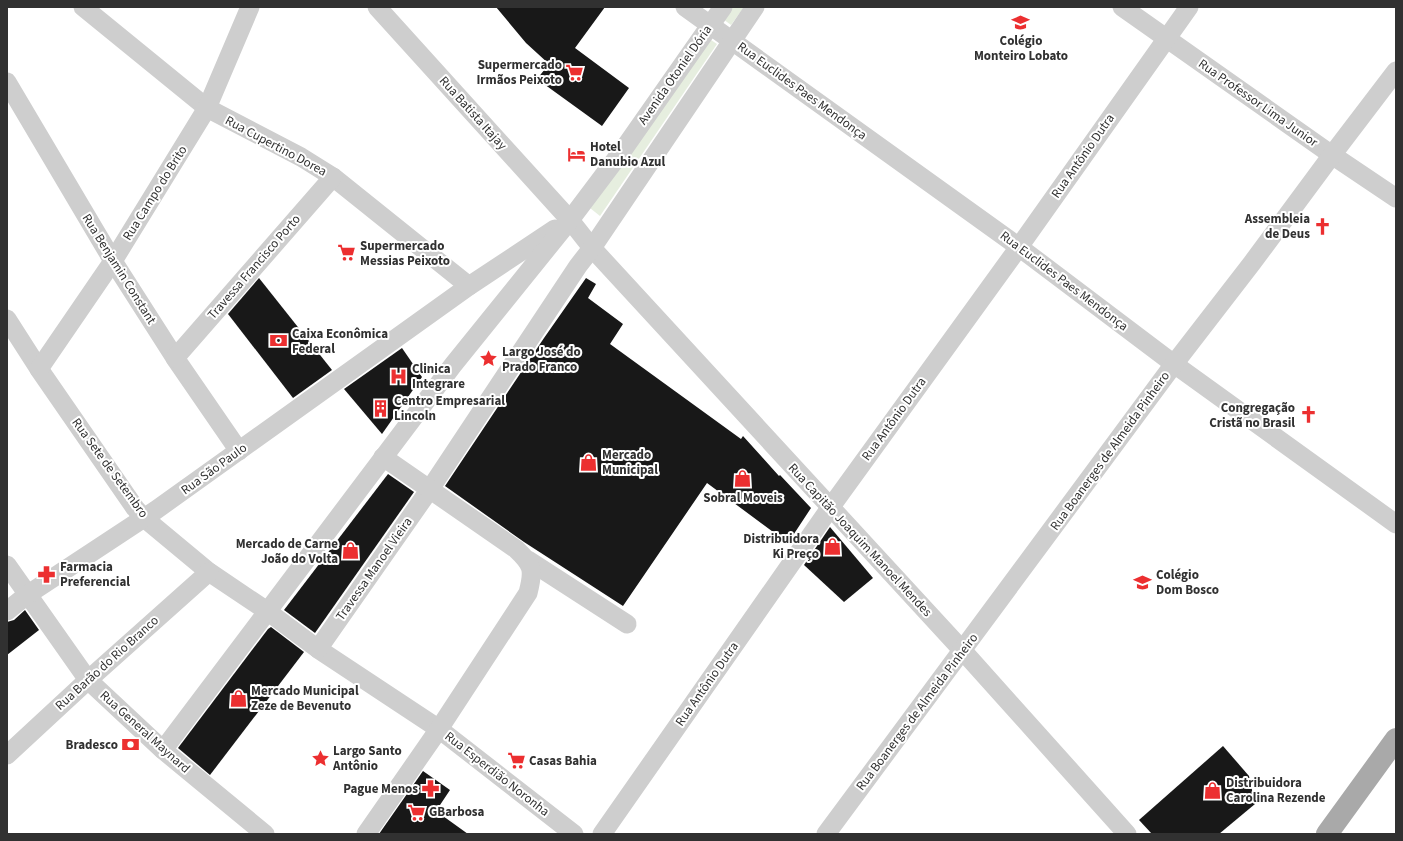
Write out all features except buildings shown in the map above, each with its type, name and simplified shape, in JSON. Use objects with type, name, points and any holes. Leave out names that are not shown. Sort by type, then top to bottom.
[{"type":"main road","points":[[1327,834],[1396,739]]},
{"type":"street","name":"Rua Cupertino Dorea","points":[[83,7],[207,108],[301,157],[333,177],[469,286]]},
{"type":"street","name":"Rua Campo do Brito","points":[[39,369],[114,260],[207,108],[250,7]]},
{"type":"street","name":"Rua Batista Itajay","points":[[377,7],[570,220],[592,248]]},
{"type":"street","name":"Rua Euclides Paes Mendonça","points":[[685,7],[1019,247],[1174,364],[1396,524]]},
{"type":"street","name":"Avenida Otoniel Dória","points":[[163,750],[453,365],[570,220],[625,147],[723,7]]},
{"type":"street","name":"Avenida Otoniel Dória","points":[[430,489],[578,266],[592,248],[731,40],[755,7]]},
{"type":"street","name":"Rua Professor Lima Junior","points":[[1122,7],[1332,155],[1396,198]]},
{"type":"street","name":"Rua Antônio Dutra","points":[[602,834],[830,508],[1019,247],[1189,7]]},
{"type":"street","name":"Rua Boanerges de Almeida Pinheiro","points":[[826,834],[963,651],[1174,364],[1396,71]]},
{"type":"street","name":"Rua Benjamin Constant","points":[[7,82],[174,358],[239,451]]},
{"type":"street","name":"Travessa Francisco Porto","points":[[174,358],[333,177]]},
{"type":"street","name":"Rua São Paulo","points":[[7,611],[27,595],[144,518],[469,286],[570,220]]},
{"type":"street","name":"Rua Capitão Joaquim Manoel Mendes","points":[[592,248],[963,651],[1127,834]]},
{"type":"street","name":"Rua Sete de Setembro","points":[[7,318],[39,369],[135,508],[144,518],[209,572],[318,649]]},
{"type":"street","points":[[383,457],[516,549],[530,566],[627,624]]},
{"type":"street","name":"Travessa Manoel Vieira","points":[[318,649],[430,489]]},
{"type":"street","points":[[366,834],[439,729],[528,593],[530,566]]},
{"type":"street","name":"Rua General Maynard","points":[[8,571],[88,680],[163,750],[264,834]]},
{"type":"street","name":"Rua Barão do Rio Branco","points":[[7,755],[209,572]]},
{"type":"street","points":[[318,649],[439,729]]},
{"type":"street","name":"Rua Esperdião Noronha","points":[[439,729],[574,834]]},
{"type":"green space","points":[[732,7],[744,7],[731,25],[723,19]]},
{"type":"green space","points":[[711,40],[717,44],[600,216],[590,208]]},
{"type":"place","name":"Colégio Monteiro Lobato","points":[[1021,22]]},
{"type":"place","name":"Supermercado Irmãos Peixoto","points":[[575,72]]},
{"type":"place","name":"Hotel Danubio Azul","points":[[577,154]]},
{"type":"place","name":"Assembleia de Deus","points":[[1323,226]]},
{"type":"place","name":"Supermercado Messias Peixoto","points":[[347,253]]},
{"type":"place","name":"Caixa Econômica Federal","points":[[279,341]]},
{"type":"place","name":"Largo José do Prado Franco","points":[[489,359]]},
{"type":"place","name":"Clinica Integrare","points":[[399,376]]},
{"type":"place","name":"Centro Empresarial Lincoln","points":[[381,408]]},
{"type":"place","name":"Congregação Cristã no Brasil","points":[[1308,415]]},
{"type":"place","name":"Mercado Municipal","points":[[589,462]]},
{"type":"place","name":"Sobral Moveis","points":[[743,479]]},
{"type":"place","name":"Distribuidora Ki Preço","points":[[832,546]]},
{"type":"place","name":"Mercado de Carne João do Volta","points":[[351,551]]},
{"type":"place","name":"Farmacia Preferencial","points":[[47,574]]},
{"type":"place","name":"Colégio Dom Bosco","points":[[1143,582]]},
{"type":"place","name":"Mercado Municipal Zeze de Bevenuto","points":[[238,698]]},
{"type":"place","name":"Bradesco","points":[[131,745]]},
{"type":"place","name":"Largo Santo Antônio","points":[[320,758]]},
{"type":"place","name":"Casas Bahia","points":[[516,761]]},
{"type":"place","name":"Pague Menos","points":[[431,789]]},
{"type":"place","name":"Distribuidora Carolina Rezende","points":[[1213,790]]},
{"type":"place","name":"GBarbosa","points":[[416,812]]}]
